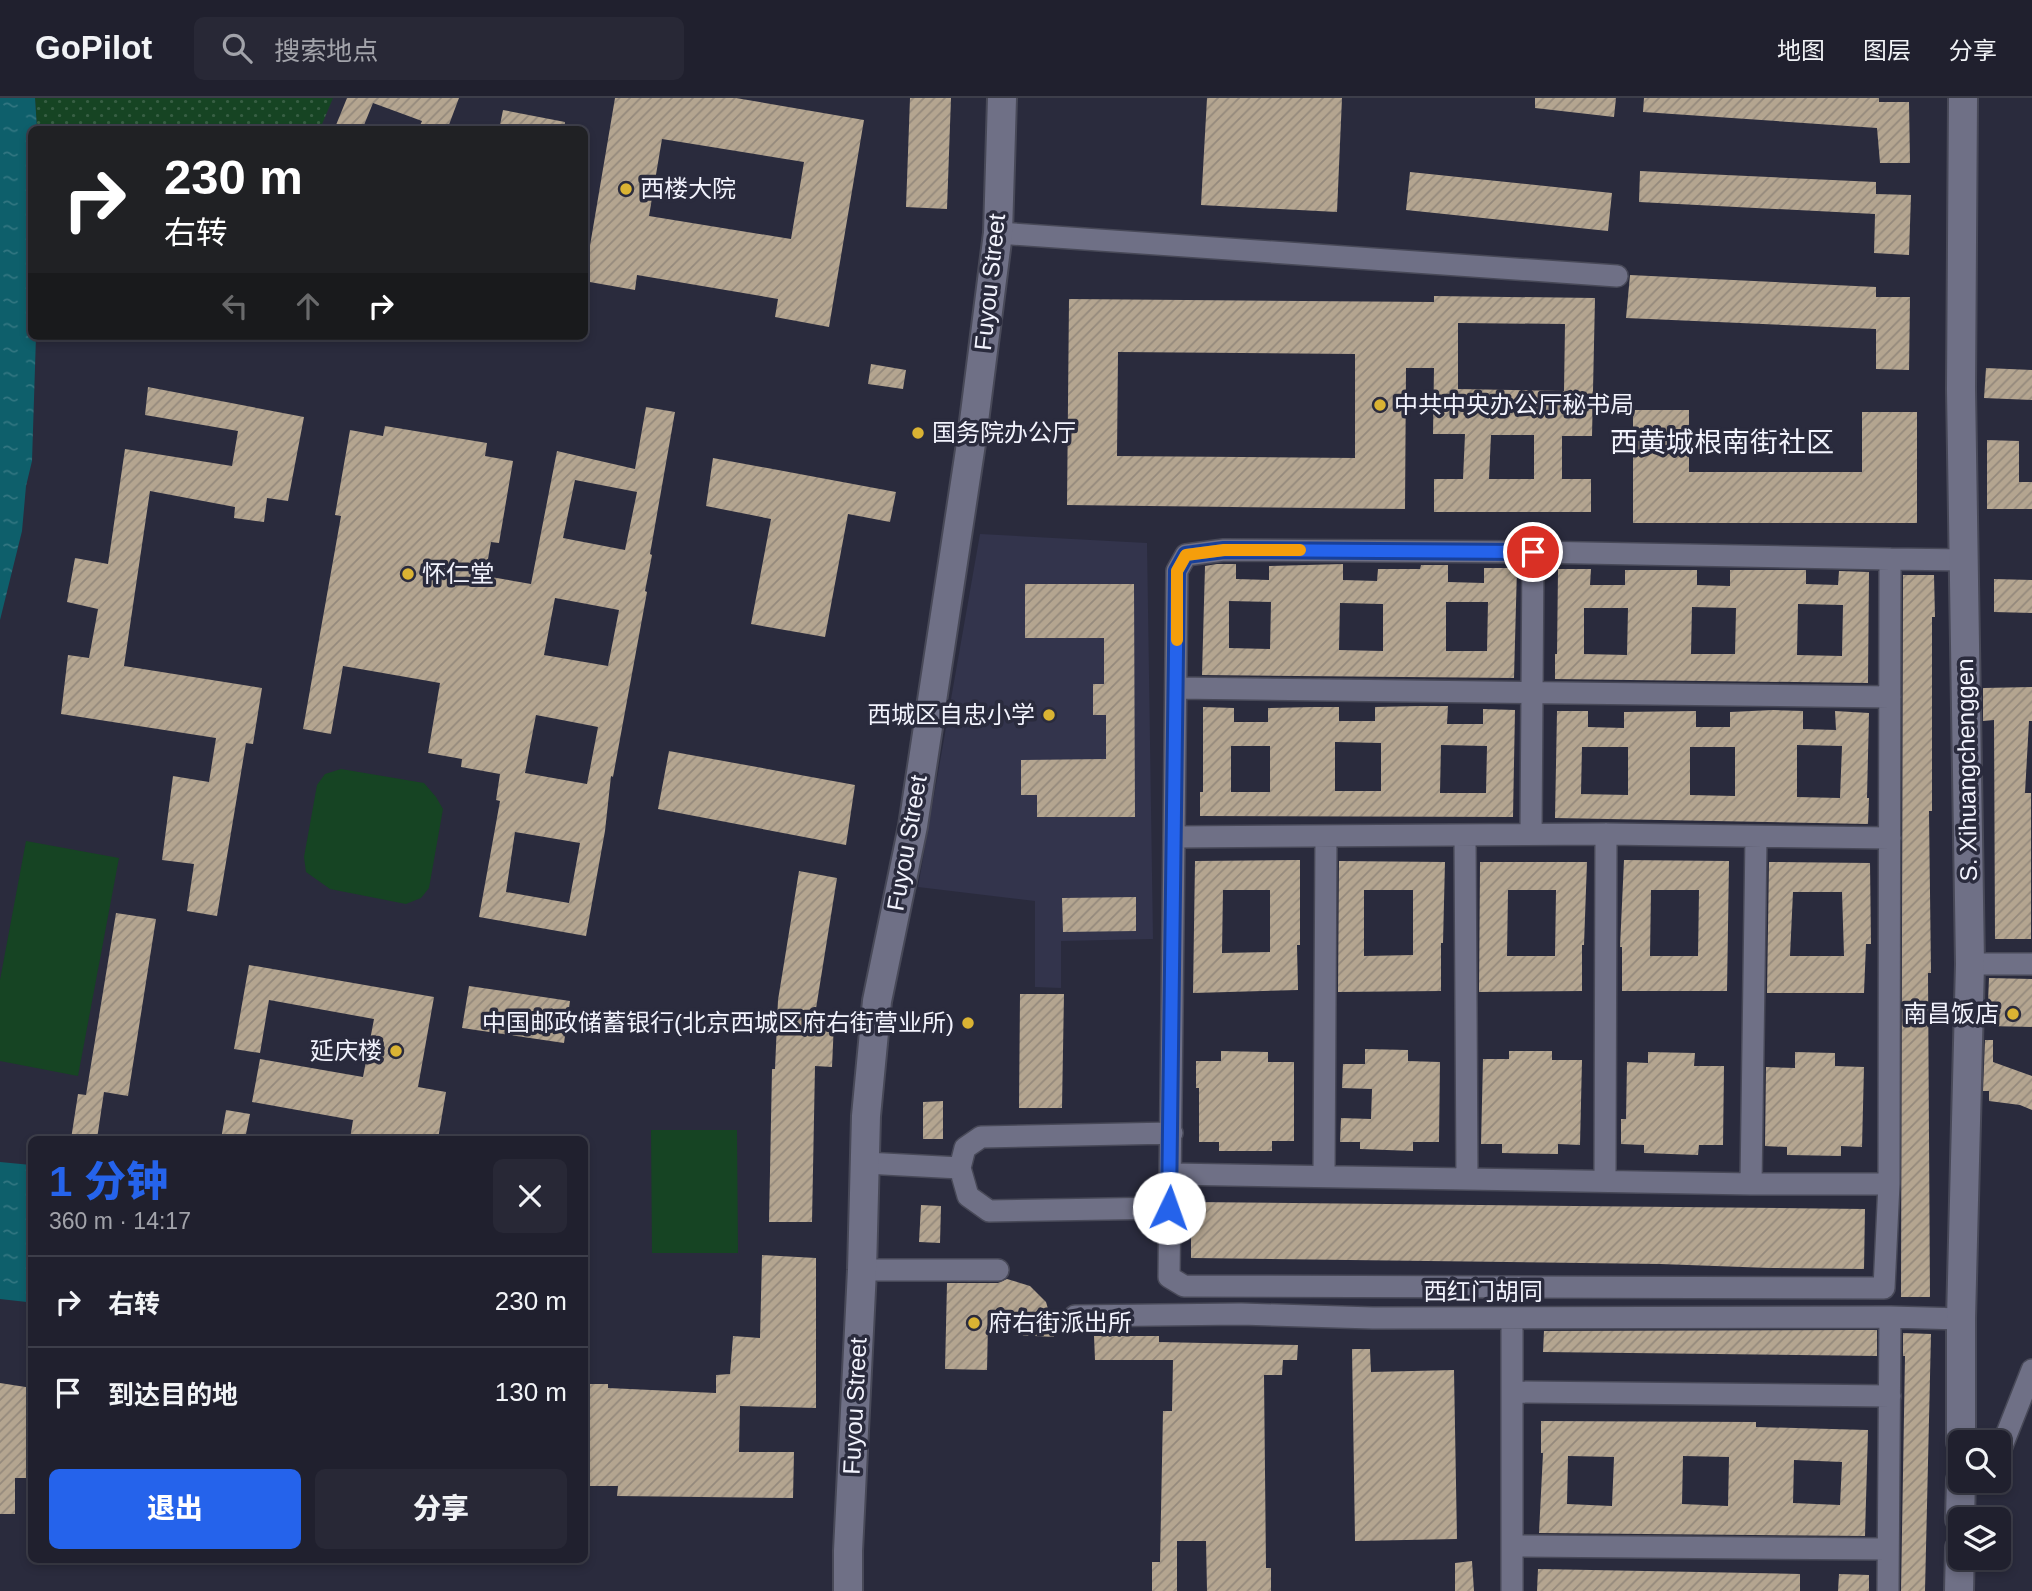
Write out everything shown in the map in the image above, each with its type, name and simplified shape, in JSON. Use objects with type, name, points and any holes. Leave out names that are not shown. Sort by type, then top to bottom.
[{"type":"main road","name":"Fuyou Street","points":[[848,1591],[866,1116],[877,1001],[913,826],[972,437],[998,233],[1002,98]]},
{"type":"main road","name":"S. Xihuangchenggen","points":[[1961,1430],[1961,1319],[1970,964],[1961,389],[1963,98]]},
{"type":"main road","points":[[1959,1570],[1959,1591]]},
{"type":"street","points":[[998,233],[1617,276]]},
{"type":"street","points":[[1890,559],[1889,1184],[1884,1288],[1184,1286],[1169,1278],[1177,571],[1186,555],[1224,550],[1533,552],[1964,560]]},
{"type":"street","points":[[1531,834],[1533,552]]},
{"type":"street","points":[[1176,688],[1890,696]]},
{"type":"street","points":[[1175,837],[1606,834],[1890,838]]},
{"type":"street","points":[[1605,1180],[1606,834]]},
{"type":"street","points":[[1465,835],[1467,1178]]},
{"type":"street","points":[[1324,1176],[1326,836]]},
{"type":"street","points":[[1751,1184],[1756,837]]},
{"type":"street","points":[[1970,964],[2032,964]]},
{"type":"street","points":[[1169,1208],[989,1211],[968,1196],[960,1168],[965,1148],[981,1138],[1172,1133]]},
{"type":"street","points":[[864,1163],[960,1168]]},
{"type":"street","points":[[1171,1174],[1889,1184]]},
{"type":"street","points":[[862,1270],[998,1270]]},
{"type":"street","name":"西红门胡同","points":[[1075,1316],[1241,1314],[1512,1319],[1961,1319]]},
{"type":"street","points":[[1888,1591],[1890,1317]]},
{"type":"street","points":[[1512,1319],[1512,1591]]},
{"type":"street","points":[[2008,1430],[2032,1370]]},
{"type":"street","points":[[1513,1392],[1890,1396]]},
{"type":"street","points":[[1513,1546],[1887,1549]]},
{"type":"shaded area","points":[[35,98],[333,98],[321,126],[37,126]]},
{"type":"shaded area","name":"西城区自忠小学","points":[[980,534],[1147,543],[1153,939],[1061,941],[1061,988],[1035,987],[1035,901],[918,887]]},
{"type":"shaded area","points":[[341,769],[424,783],[436,797],[443,809],[429,888],[421,898],[406,904],[330,889],[306,872],[304,857],[317,785],[325,774]]},
{"type":"shaded area","points":[[26,841],[119,858],[78,1076],[0,1061],[0,980]]},
{"type":"shaded area","points":[[651,1130],[737,1130],[738,1253],[652,1253]]},
{"type":"water","points":[[0,98],[35,98],[37,126],[28,126],[28,340],[36,340],[32,461],[26,486],[22,531],[0,620]]},
{"type":"water","points":[[0,1162],[28,1165],[27,1302],[0,1299]]},
{"type":"building","points":[[347,98],[459,98],[448,126],[420,126],[422,121],[373,103],[364,126],[336,126]]},
{"type":"building","name":"西楼大院","points":[[615,98],[736,98],[864,120],[829,327],[775,317],[778,299],[637,275],[635,290],[588,282],[588,257]],"holes":[[[662,139],[804,162],[791,239],[649,216]]]},
{"type":"building","points":[[910,98],[951,98],[947,209],[906,207]]},
{"type":"building","points":[[1207,98],[1342,98],[1337,212],[1201,205]]},
{"type":"building","points":[[1535,98],[1616,98],[1614,117],[1535,108]]},
{"type":"building","points":[[1644,98],[1879,98],[1879,102],[1909,102],[1910,163],[1880,163],[1877,128],[1643,112]]},
{"type":"building","points":[[503,110],[565,122],[564,126],[500,126]]},
{"type":"building","points":[[1640,171],[1876,182],[1876,194],[1911,195],[1909,255],[1874,253],[1875,214],[1639,202]]},
{"type":"building","points":[[1410,172],[1612,193],[1608,231],[1406,210]]},
{"type":"building","points":[[1630,275],[1876,287],[1876,297],[1910,297],[1909,370],[1876,369],[1876,329],[1626,318]]},
{"type":"building","name":"中共中央办公厅秘书局","points":[[1434,296],[1595,298],[1592,436],[1562,436],[1562,479],[1591,479],[1591,512],[1434,512],[1434,479],[1463,479],[1465,434],[1433,434],[1434,368],[1406,368],[1405,509],[1067,505],[1069,299],[1434,302]],"holes":[[[1458,323],[1565,324],[1564,391],[1458,389]],[[1118,352],[1355,354],[1355,458],[1117,456]],[[1491,435],[1534,435],[1534,479],[1489,479]]]},
{"type":"building","points":[[871,364],[906,370],[903,389],[868,384]]},
{"type":"building","points":[[1986,368],[2032,370],[2032,400],[1984,398]]},
{"type":"building","points":[[148,387],[304,417],[288,501],[267,498],[264,522],[234,518],[235,507],[150,491],[124,666],[262,688],[253,744],[246,743],[217,916],[187,911],[194,864],[162,860],[173,776],[209,782],[216,738],[61,714],[68,655],[89,658],[98,609],[67,602],[75,558],[108,564],[125,449],[232,466],[238,431],[145,415]]},
{"type":"building","points":[[646,407],[675,412],[650,554],[647,592],[613,777],[611,776],[605,831],[586,936],[479,917],[500,801],[496,800],[500,774],[461,767],[462,759],[428,753],[440,683],[343,666],[331,734],[303,729],[341,516],[335,515],[350,430],[383,436],[385,426],[487,443],[485,456],[513,461],[499,543],[491,542],[485,576],[531,584],[557,451],[635,469]],"holes":[[[575,480],[637,492],[625,550],[563,538]],[[555,598],[619,610],[608,666],[544,655]],[[536,715],[598,727],[587,784],[525,773]],[[515,832],[580,843],[569,903],[506,892]]]},
{"type":"building","points":[[1633,410],[1689,410],[1689,472],[1862,472],[1862,412],[1917,412],[1917,523],[1633,523]]},
{"type":"building","points":[[1987,440],[2019,441],[2019,482],[2032,482],[2032,509],[1987,509]]},
{"type":"building","points":[[713,458],[896,492],[890,522],[848,514],[825,637],[751,624],[771,519],[706,506]]},
{"type":"building","points":[[1236,564],[1236,579],[1269,580],[1269,566],[1343,564],[1343,580],[1377,581],[1378,569],[1420,569],[1421,565],[1448,565],[1448,582],[1484,583],[1484,568],[1517,568],[1514,678],[1202,675],[1205,566]],"holes":[[[1229,601],[1271,602],[1270,649],[1229,648]],[[1446,602],[1488,602],[1487,651],[1446,651]],[[1340,603],[1383,604],[1383,651],[1339,650]]]},
{"type":"building","points":[[1558,569],[1591,569],[1590,585],[1625,585],[1625,570],[1697,570],[1697,585],[1730,586],[1730,570],[1806,570],[1806,584],[1838,585],[1839,571],[1869,572],[1868,683],[1555,679]],"holes":[[[1798,604],[1843,605],[1842,656],[1797,655]],[[1692,607],[1736,608],[1735,654],[1691,654]],[[1584,608],[1628,608],[1627,655],[1584,654]]]},
{"type":"building","points":[[1903,575],[1934,575],[1932,811],[1929,811],[1931,973],[1928,973],[1930,1297],[1901,1297]]},
{"type":"building","points":[[1994,579],[2032,580],[2032,613],[1994,612]]},
{"type":"building","points":[[1025,584],[1134,584],[1135,817],[1037,817],[1037,795],[1021,795],[1021,760],[1106,759],[1106,715],[1093,715],[1093,684],[1104,684],[1104,638],[1025,638]]},
{"type":"building","points":[[2032,687],[2032,721],[2029,721],[2025,793],[2031,793],[2031,939],[1995,939],[1994,720],[1983,721],[1983,688]]},
{"type":"building","points":[[1448,706],[1447,724],[1483,724],[1483,709],[1515,710],[1513,817],[1200,816],[1200,792],[1203,792],[1203,707],[1234,708],[1234,722],[1268,722],[1268,708],[1312,707],[1339,707],[1339,721],[1375,721],[1375,707]],"holes":[[[1335,742],[1381,743],[1381,791],[1335,791]],[[1441,745],[1487,746],[1486,793],[1440,793]],[[1231,746],[1270,746],[1270,792],[1231,792]]]},
{"type":"building","points":[[1557,711],[1588,711],[1588,727],[1624,728],[1624,712],[1696,711],[1696,727],[1730,727],[1730,712],[1803,711],[1803,729],[1836,730],[1835,711],[1869,713],[1868,824],[1555,818]],"holes":[[[1797,745],[1842,746],[1840,798],[1797,797]],[[1582,747],[1628,747],[1628,795],[1581,794]],[[1690,747],[1735,747],[1735,796],[1690,795]]]},
{"type":"building","points":[[669,751],[855,785],[846,845],[658,809]]},
{"type":"building","points":[[1300,860],[1298,990],[1193,993],[1195,861]],"holes":[[[1223,890],[1270,890],[1270,952],[1222,953]]]},
{"type":"building","points":[[1624,860],[1729,861],[1727,991],[1622,991],[1620,947]],"holes":[[[1651,890],[1699,890],[1698,956],[1650,956]]]},
{"type":"building","points":[[1339,861],[1445,862],[1441,991],[1338,992]],"holes":[[[1364,890],[1413,890],[1413,955],[1364,956]]]},
{"type":"building","points":[[1480,862],[1587,862],[1582,991],[1479,992]],"holes":[[[1508,890],[1556,890],[1555,956],[1507,956]]]},
{"type":"building","points":[[1769,862],[1870,863],[1871,944],[1866,944],[1864,993],[1767,993]],"holes":[[[1793,892],[1842,892],[1844,956],[1790,956]]]},
{"type":"building","points":[[799,871],[837,878],[814,1021],[834,1022],[832,1067],[815,1066],[812,1222],[769,1222],[772,1069],[775,1069],[778,1000]]},
{"type":"building","points":[[1136,897],[1136,931],[1063,932],[1062,898]]},
{"type":"building","points":[[116,913],[156,919],[128,1096],[104,1092],[97,1136],[71,1136],[78,1094],[86,1095]]},
{"type":"building","name":"延庆楼","points":[[249,965],[434,997],[418,1087],[446,1092],[439,1136],[350,1136],[353,1120],[252,1102],[260,1059],[363,1077],[374,1019],[269,1000],[260,1053],[234,1049]]},
{"type":"building","points":[[1989,978],[2032,979],[2032,1027],[1987,1026]]},
{"type":"building","points":[[469,986],[570,1001],[564,1043],[462,1028]]},
{"type":"building","points":[[1020,994],[1064,994],[1062,1108],[1019,1108]]},
{"type":"building","points":[[1985,1040],[1993,1040],[1993,1062],[2032,1076],[2032,1110],[2020,1105],[1989,1101],[1989,1091],[1983,1091]]},
{"type":"building","points":[[1365,1049],[1408,1050],[1408,1061],[1440,1062],[1439,1142],[1413,1142],[1413,1151],[1360,1149],[1360,1142],[1340,1142],[1341,1118],[1371,1119],[1372,1089],[1342,1088],[1343,1064],[1365,1064]]},
{"type":"building","points":[[1221,1051],[1268,1052],[1268,1062],[1294,1062],[1294,1141],[1272,1141],[1272,1151],[1219,1151],[1219,1142],[1199,1142],[1196,1061],[1221,1061]]},
{"type":"building","points":[[1509,1051],[1552,1051],[1552,1060],[1582,1060],[1580,1145],[1558,1144],[1558,1154],[1502,1153],[1502,1144],[1481,1144],[1483,1059],[1509,1059]]},
{"type":"building","points":[[1648,1052],[1695,1053],[1694,1066],[1724,1066],[1723,1145],[1699,1145],[1698,1155],[1644,1153],[1644,1145],[1621,1144],[1621,1119],[1626,1119],[1627,1062],[1648,1063]]},
{"type":"building","points":[[1795,1052],[1835,1053],[1835,1066],[1864,1067],[1862,1147],[1841,1146],[1841,1156],[1787,1155],[1787,1147],[1765,1146],[1766,1067],[1795,1068]]},
{"type":"building","points":[[943,1101],[943,1139],[923,1139],[923,1102]]},
{"type":"building","points":[[226,1110],[250,1114],[246,1136],[222,1136]]},
{"type":"building","points":[[1191,1202],[1865,1209],[1864,1269],[1191,1258]]},
{"type":"building","points":[[921,1205],[941,1206],[940,1243],[919,1242]]},
{"type":"building","points":[[762,1255],[816,1258],[816,1408],[740,1406],[739,1452],[794,1452],[793,1498],[617,1496],[618,1486],[588,1486],[588,1384],[608,1384],[608,1388],[716,1393],[716,1375],[730,1374],[733,1336],[760,1338]]},
{"type":"building","name":"府右街派出所","points":[[1007,1279],[1030,1286],[1046,1302],[1054,1337],[1016,1335],[1016,1323],[988,1324],[987,1370],[945,1369],[947,1283],[998,1283]]},
{"type":"building","points":[[1877,1330],[1877,1356],[1543,1352],[1544,1331]]},
{"type":"building","points":[[1903,1333],[1931,1334],[1925,1591],[1901,1591],[1905,1356]]},
{"type":"building","points":[[1094,1336],[1159,1336],[1159,1342],[1298,1345],[1297,1360],[1283,1360],[1282,1375],[1264,1375],[1266,1568],[1271,1568],[1271,1591],[1207,1591],[1206,1541],[1177,1541],[1177,1591],[1152,1591],[1152,1562],[1160,1562],[1163,1411],[1172,1411],[1173,1360],[1095,1360]]},
{"type":"building","points":[[1352,1349],[1370,1349],[1371,1372],[1454,1370],[1457,1539],[1355,1541]]},
{"type":"building","points":[[0,1383],[28,1387],[28,1478],[15,1478],[15,1514],[0,1514]]},
{"type":"building","points":[[1541,1421],[1756,1422],[1756,1427],[1868,1430],[1865,1536],[1539,1533]],"holes":[[[1568,1456],[1614,1457],[1612,1506],[1567,1504]],[[1683,1456],[1729,1457],[1728,1506],[1682,1504]],[[1794,1460],[1842,1462],[1840,1505],[1793,1503]]]},
{"type":"building","points":[[1472,1561],[1474,1591],[1455,1591],[1455,1563]]},
{"type":"building","points":[[1538,1569],[1800,1574],[1800,1591],[1537,1591]]},
{"type":"building","points":[[1839,1574],[1869,1575],[1869,1591],[1838,1591]]},
{"type":"slow traffic","points":[[1177,640],[1177,571],[1186,555],[1224,550],[1300,550]]},
{"type":"place","name":"西楼大院","points":[[626,189]]},
{"type":"place","name":"中共中央办公厅秘书局","points":[[1380,405]]},
{"type":"place","name":"国务院办公厅","points":[[918,433]]},
{"type":"place","name":"怀仁堂","points":[[408,574]]},
{"type":"place","name":"西城区自忠小学","points":[[1049,715]]},
{"type":"place","name":"南昌饭店","points":[[2013,1014]]},
{"type":"place","name":"中国邮政储蓄银行(北京西城区府右街营业所)","points":[[968,1023]]},
{"type":"place","name":"延庆楼","points":[[396,1051]]},
{"type":"place","name":"府右街派出所","points":[[974,1323]]},
{"type":"district","name":"西黄城根南街社区","points":[[1722,442]]},
{"type":"route","points":[[1169,1208],[1177,571],[1186,555],[1224,550],[1533,552]]}]
